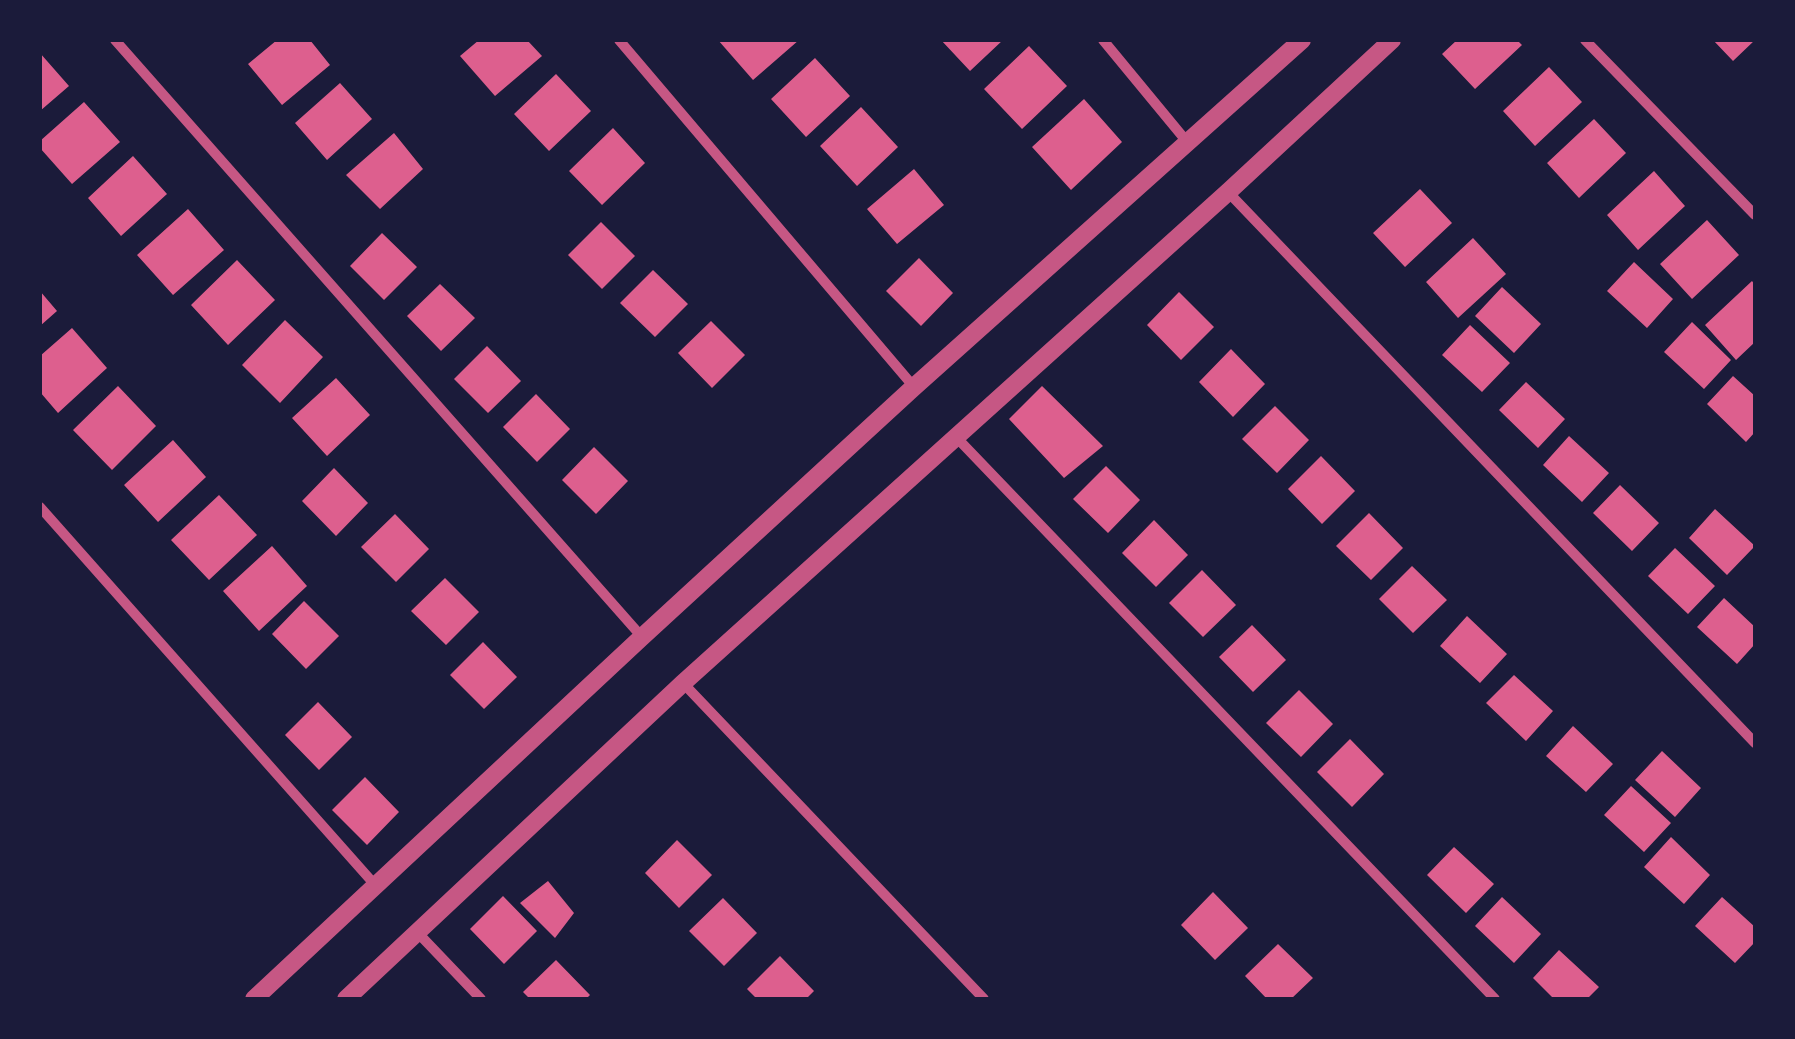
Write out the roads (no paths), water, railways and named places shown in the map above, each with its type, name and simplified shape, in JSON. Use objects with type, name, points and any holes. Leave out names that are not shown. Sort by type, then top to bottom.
[{"type":"street","points":[[116,40],[642,638]]},
{"type":"street","points":[[620,40],[914,388]]},
{"type":"street","points":[[1104,40],[1189,144]]},
{"type":"street","points":[[254,999],[914,388],[1302,40]]},
{"type":"street","points":[[346,999],[682,684],[1392,40]]},
{"type":"street","points":[[1585,40],[1755,215]]},
{"type":"street","points":[[1228,192],[1755,742]]},
{"type":"street","points":[[957,438],[1494,999]]},
{"type":"street","points":[[40,507],[377,886]]},
{"type":"street","points":[[682,684],[984,999]]},
{"type":"street","points":[[418,933],[481,999]]}]
